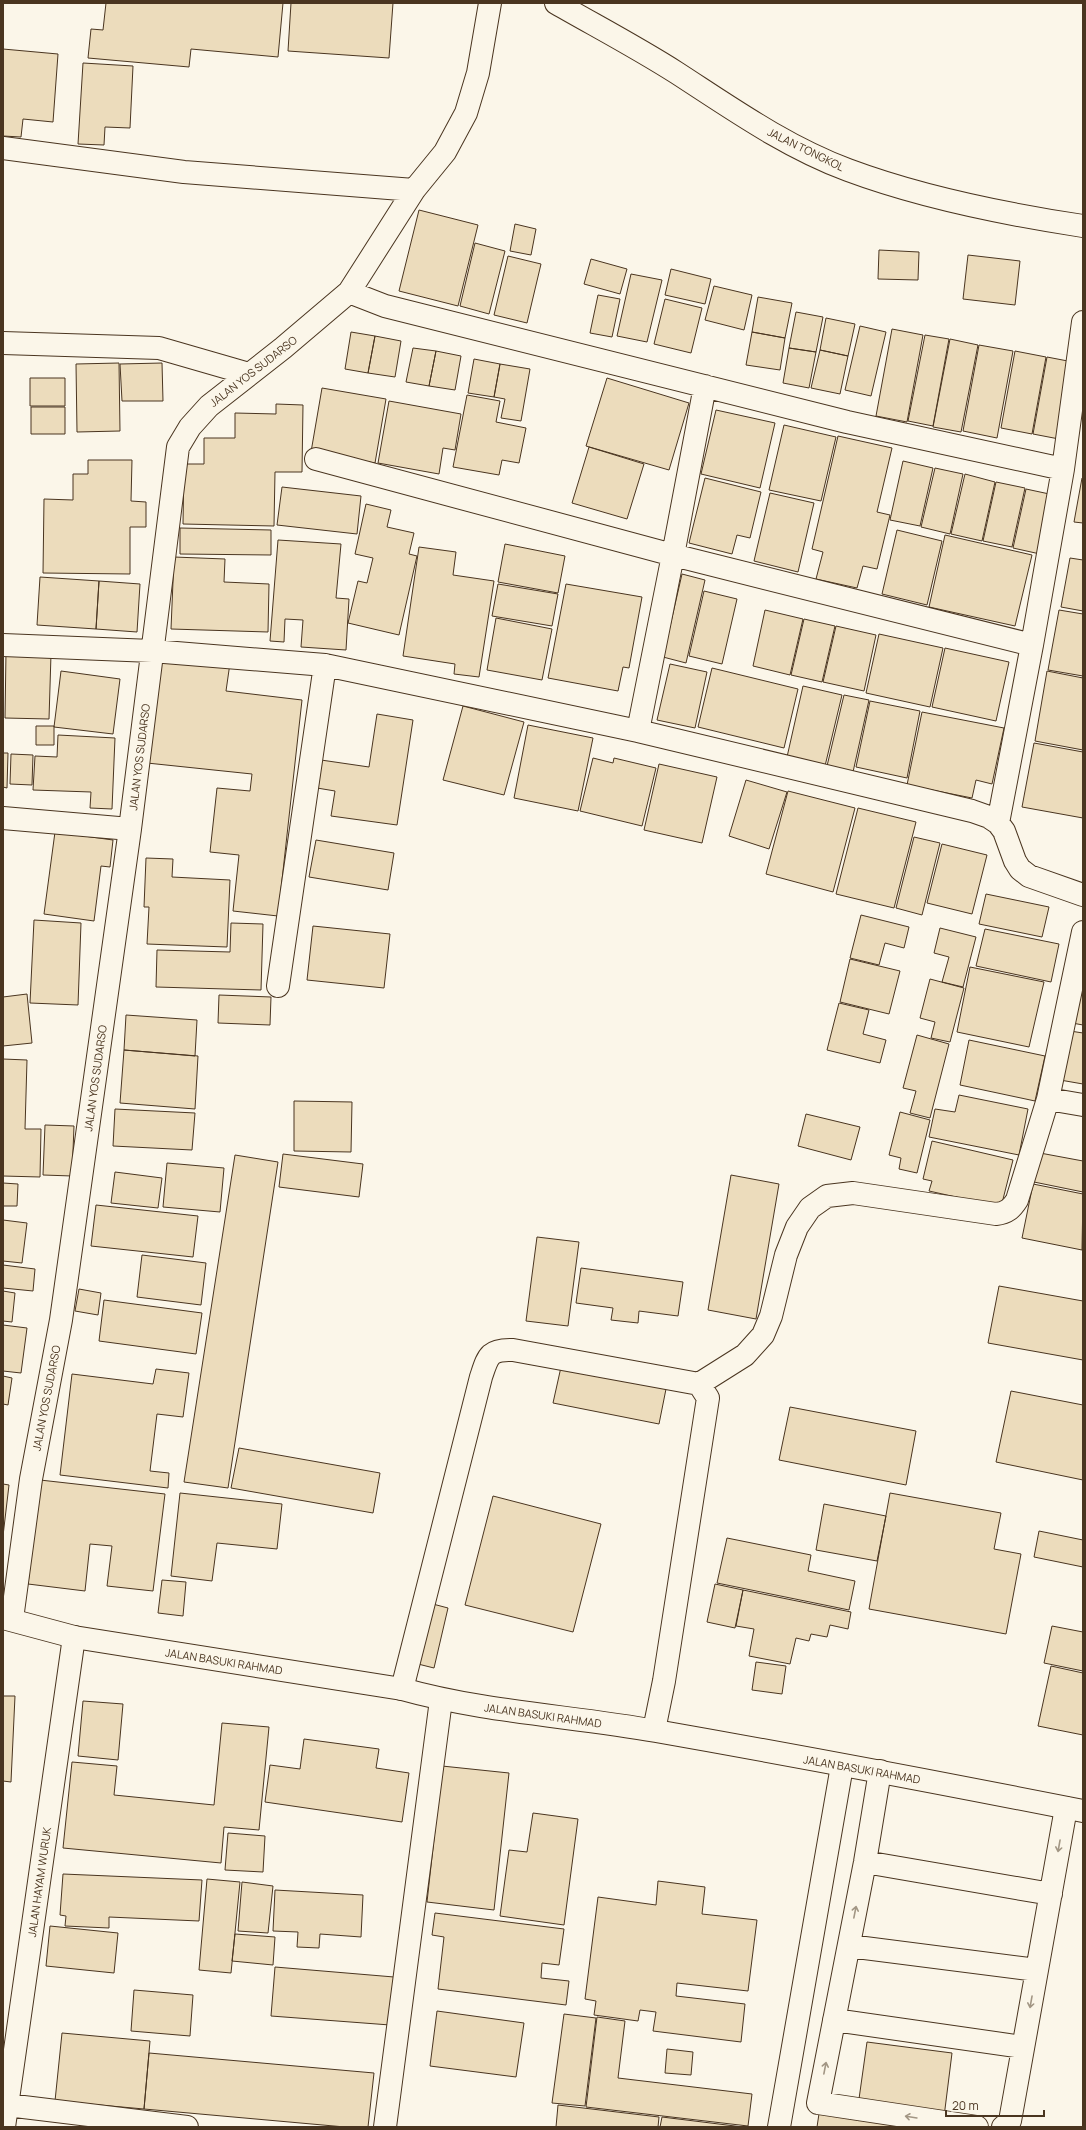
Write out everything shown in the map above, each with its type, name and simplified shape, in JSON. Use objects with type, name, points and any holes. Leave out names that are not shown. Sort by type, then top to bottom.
[{"type":"main road","name":"JALAN YOS SUDARSO","points":[[8,1619],[31,1479],[61,1320],[130,829],[178,447],[190,427],[209,406],[283,348],[349,292],[414,190],[444,152],[466,113],[478,73],[490,3]]},
{"type":"main road","name":"JALAN TONGKOL","points":[[556,3],[676,72],[736,113],[801,148],[847,170],[901,187],[1010,215],[1083,226]]},
{"type":"main road","points":[[3,148],[184,172],[414,190]]},
{"type":"main road","points":[[349,292],[385,306],[847,422],[1063,468]]},
{"type":"main road","points":[[998,823],[1032,645],[1063,468],[1082,331]]},
{"type":"main road","points":[[3,343],[159,348],[249,374]]},
{"type":"main road","points":[[638,731],[705,386]]},
{"type":"main road","points":[[316,459],[673,555],[1032,645]]},
{"type":"main road","points":[[3,645],[152,651],[325,665],[638,731],[972,811],[989,817],[998,823],[1004,831],[1020,869],[1029,876],[1083,895]]},
{"type":"main road","points":[[278,986],[325,665]]},
{"type":"main road","points":[[3,818],[130,829]]},
{"type":"main road","points":[[402,1689],[481,1377],[490,1354],[498,1349],[513,1350],[699,1384],[745,1355],[763,1335],[771,1316],[786,1255],[797,1227],[810,1208],[827,1196],[852,1193],[996,1214],[1004,1213],[1013,1207],[1020,1193],[1048,1099],[1083,932]]},
{"type":"main road","points":[[1048,1099],[1083,1105]]},
{"type":"main road","points":[[654,1730],[664,1681],[708,1398],[699,1384]]},
{"type":"main road","name":"JALAN BASUKI RAHMAD","points":[[8,1619],[74,1636],[402,1689],[441,1700],[654,1730],[842,1766],[880,1771],[1075,1810]]},
{"type":"main road","name":"JALAN HAYAM WURUK","points":[[4,2127],[7,2105],[12,2010],[74,1636]]},
{"type":"main road","points":[[385,2127],[441,1700]]},
{"type":"main road","points":[[779,2127],[842,1766]]},
{"type":"main road","points":[[880,1771],[865,1862],[818,2103],[978,2127]]},
{"type":"main road","points":[[1003,2127],[1010,2121],[1036,1970],[1051,1894],[1075,1810]]},
{"type":"main road","points":[[865,1862],[1051,1894]]},
{"type":"main road","points":[[849,1946],[1036,1970]]},
{"type":"main road","points":[[834,2020],[1023,2047]]},
{"type":"main road","points":[[7,2105],[187,2127]]},
{"type":"building","points":[[106,3],[283,3],[278,57],[191,49],[189,67],[88,58],[91,29],[103,30]]},
{"type":"building","points":[[291,3],[393,3],[389,58],[288,51]]},
{"type":"building","points":[[3,49],[58,54],[53,122],[23,119],[21,137],[3,136]]},
{"type":"building","points":[[83,63],[133,66],[130,128],[105,127],[104,145],[78,144]]},
{"type":"building","points":[[419,210],[478,225],[458,306],[399,291]]},
{"type":"building","points":[[515,224],[536,229],[531,255],[510,251]]},
{"type":"building","points":[[475,243],[505,251],[489,314],[460,306]]},
{"type":"building","points":[[879,250],[919,252],[918,280],[878,279]]},
{"type":"building","points":[[968,255],[1020,261],[1015,305],[963,299]]},
{"type":"building","points":[[508,256],[541,264],[527,323],[494,315]]},
{"type":"building","points":[[591,259],[627,269],[620,294],[584,284]]},
{"type":"building","points":[[671,269],[711,279],[705,304],[665,295]]},
{"type":"building","points":[[631,274],[662,280],[647,342],[617,336]]},
{"type":"building","points":[[714,286],[752,295],[744,330],[705,320]]},
{"type":"building","points":[[598,295],[620,299],[612,337],[590,333]]},
{"type":"building","points":[[758,297],[792,303],[785,338],[752,332]]},
{"type":"building","points":[[665,299],[702,308],[691,353],[654,344]]},
{"type":"building","points":[[796,312],[823,317],[816,352],[789,348]]},
{"type":"building","points":[[826,318],[855,324],[848,356],[820,350]]},
{"type":"building","points":[[860,326],[886,332],[871,396],[845,390]]},
{"type":"building","points":[[892,329],[923,335],[907,422],[876,416]]},
{"type":"building","points":[[351,332],[375,336],[368,373],[345,369]]},
{"type":"building","points":[[752,332],[785,338],[780,370],[746,365]]},
{"type":"building","points":[[925,335],[949,339],[933,426],[908,421]]},
{"type":"building","points":[[375,336],[401,341],[395,377],[368,373]]},
{"type":"building","points":[[950,339],[978,345],[961,432],[933,427]]},
{"type":"building","points":[[979,345],[1013,351],[997,438],[963,431]]},
{"type":"building","points":[[413,348],[436,351],[429,386],[406,382]]},
{"type":"building","points":[[789,348],[816,352],[809,388],[783,383]]},
{"type":"building","points":[[820,350],[848,356],[840,394],[811,388]]},
{"type":"building","points":[[436,351],[461,356],[455,390],[429,386]]},
{"type":"building","points":[[1015,351],[1046,357],[1032,434],[1001,428]]},
{"type":"building","points":[[1047,357],[1073,362],[1059,439],[1033,434]]},
{"type":"building","points":[[474,359],[500,364],[494,397],[468,393]]},
{"type":"building","points":[[119,363],[120,431],[77,432],[76,364]]},
{"type":"building","points":[[162,363],[163,401],[122,401],[120,364]]},
{"type":"building","points":[[500,364],[530,369],[521,421],[501,418],[505,399],[494,397]]},
{"type":"building","points":[[30,378],[65,378],[65,406],[30,406]]},
{"type":"building","points":[[607,378],[689,403],[669,470],[586,446]]},
{"type":"building","points":[[322,388],[386,399],[375,463],[311,452]]},
{"type":"building","points":[[467,395],[500,401],[496,422],[526,428],[519,463],[502,460],[499,475],[453,467]]},
{"type":"building","points":[[389,401],[461,414],[455,450],[443,448],[439,474],[378,463]]},
{"type":"building","points":[[276,404],[303,405],[302,472],[275,472],[274,526],[183,524],[184,464],[204,464],[204,438],[235,438],[235,413],[276,414]]},
{"type":"building","points":[[31,407],[65,407],[65,434],[31,434]]},
{"type":"building","points":[[716,410],[775,423],[760,488],[701,474]]},
{"type":"building","points":[[784,425],[836,437],[821,501],[769,490]]},
{"type":"building","points":[[838,436],[892,448],[877,512],[890,515],[877,569],[863,566],[857,588],[816,579],[823,552],[812,549]]},
{"type":"building","points":[[589,447],[644,464],[627,519],[572,503]]},
{"type":"building","points":[[88,460],[132,460],[131,501],[146,502],[146,527],[130,527],[130,574],[43,573],[44,499],[73,500],[73,474],[88,474]]},
{"type":"building","points":[[903,461],[933,468],[920,526],[890,520]]},
{"type":"building","points":[[935,468],[963,474],[950,534],[921,527]]},
{"type":"building","points":[[965,474],[995,482],[982,541],[951,534]]},
{"type":"building","points":[[705,478],[761,492],[750,538],[737,535],[732,554],[689,543]]},
{"type":"building","points":[[1083,478],[1083,523],[1074,522]]},
{"type":"building","points":[[996,482],[1025,488],[1012,547],[983,541]]},
{"type":"building","points":[[282,487],[361,496],[357,534],[277,525]]},
{"type":"building","points":[[1026,489],[1054,495],[1040,554],[1013,548]]},
{"type":"building","points":[[770,493],[814,503],[798,572],[754,561]]},
{"type":"building","points":[[366,504],[391,510],[387,527],[414,533],[409,554],[417,556],[399,635],[348,623],[358,581],[367,583],[373,558],[355,554]]},
{"type":"building","points":[[180,528],[271,530],[271,555],[180,554]]},
{"type":"building","points":[[897,530],[942,541],[927,605],[882,594]]},
{"type":"building","points":[[945,535],[1032,555],[1015,626],[929,607]]},
{"type":"building","points":[[278,540],[341,544],[336,598],[349,599],[346,650],[301,647],[303,620],[285,619],[284,642],[270,641]]},
{"type":"building","points":[[505,544],[565,556],[558,593],[498,582]]},
{"type":"building","points":[[419,547],[456,552],[453,575],[494,581],[479,677],[454,674],[455,664],[403,656]]},
{"type":"building","points":[[174,557],[225,559],[224,582],[269,584],[268,632],[171,629]]},
{"type":"building","points":[[1070,558],[1083,560],[1083,611],[1061,607]]},
{"type":"building","points":[[682,574],[705,580],[686,663],[663,657]]},
{"type":"building","points":[[40,577],[99,581],[96,629],[37,625]]},
{"type":"building","points":[[99,581],[140,584],[137,632],[96,629]]},
{"type":"building","points":[[498,584],[558,594],[552,626],[492,616]]},
{"type":"building","points":[[566,584],[642,597],[629,668],[623,667],[618,691],[548,678]]},
{"type":"building","points":[[704,591],[737,599],[722,664],[689,656]]},
{"type":"building","points":[[765,610],[803,619],[790,675],[753,666]]},
{"type":"building","points":[[1059,610],[1083,614],[1083,676],[1048,670]]},
{"type":"building","points":[[496,618],[552,629],[542,680],[487,670]]},
{"type":"building","points":[[804,619],[835,626],[822,682],[791,675]]},
{"type":"building","points":[[836,626],[876,635],[864,691],[823,682]]},
{"type":"building","points":[[879,634],[943,648],[930,707],[866,693]]},
{"type":"building","points":[[945,648],[1009,662],[996,721],[932,707]]},
{"type":"building","points":[[6,652],[51,654],[49,719],[5,718]]},
{"type":"building","points":[[159,655],[230,663],[226,691],[302,700],[278,916],[233,911],[239,855],[210,852],[217,788],[250,791],[252,774],[147,763]]},
{"type":"building","points":[[670,664],[707,672],[695,728],[657,720]]},
{"type":"building","points":[[712,668],[798,689],[784,748],[698,727]]},
{"type":"building","points":[[61,671],[120,679],[113,734],[54,727]]},
{"type":"building","points":[[1047,671],[1083,678],[1083,750],[1035,741]]},
{"type":"building","points":[[803,686],[842,695],[825,766],[787,757]]},
{"type":"building","points":[[844,695],[869,700],[853,772],[827,766]]},
{"type":"building","points":[[870,701],[920,711],[907,778],[856,767]]},
{"type":"building","points":[[463,706],[524,722],[504,795],[443,780]]},
{"type":"building","points":[[922,712],[1004,728],[992,784],[976,780],[972,798],[907,785]]},
{"type":"building","points":[[377,714],[413,720],[397,825],[331,816],[335,791],[317,788],[321,760],[369,767]]},
{"type":"building","points":[[528,725],[593,738],[578,811],[514,798]]},
{"type":"building","points":[[36,726],[54,726],[54,745],[36,745]]},
{"type":"building","points":[[58,735],[115,738],[112,809],[90,808],[91,792],[33,790],[35,756],[57,757]]},
{"type":"building","points":[[1034,743],[1083,752],[1083,818],[1022,807]]},
{"type":"building","points":[[3,753],[8,753],[7,788],[3,787]]},
{"type":"building","points":[[11,754],[33,755],[32,785],[10,784]]},
{"type":"building","points":[[593,758],[613,763],[614,758],[656,768],[642,826],[580,811]]},
{"type":"building","points":[[659,764],[717,777],[702,843],[644,830]]},
{"type":"building","points":[[746,780],[787,792],[769,849],[729,836]]},
{"type":"building","points":[[788,791],[855,808],[833,892],[766,874]]},
{"type":"building","points":[[858,808],[916,822],[894,908],[836,894]]},
{"type":"building","points":[[55,832],[113,840],[110,867],[101,866],[94,921],[44,914]]},
{"type":"building","points":[[914,837],[940,843],[922,915],[896,908]]},
{"type":"building","points":[[316,840],[394,853],[388,890],[309,877]]},
{"type":"building","points":[[942,844],[987,855],[972,914],[927,903]]},
{"type":"building","points":[[146,858],[173,859],[172,877],[230,880],[227,947],[147,944],[149,907],[144,907]]},
{"type":"building","points":[[986,894],[1049,907],[1042,937],[979,924]]},
{"type":"building","points":[[861,915],[909,927],[904,948],[885,943],[879,965],[850,958]]},
{"type":"building","points":[[34,920],[81,923],[78,1005],[30,1003]]},
{"type":"building","points":[[231,923],[263,924],[261,990],[156,987],[157,950],[230,952]]},
{"type":"building","points":[[313,926],[390,934],[384,988],[307,980]]},
{"type":"building","points":[[940,928],[976,937],[963,987],[942,982],[949,957],[934,953]]},
{"type":"building","points":[[985,929],[1059,944],[1051,982],[976,966]]},
{"type":"building","points":[[850,959],[900,971],[889,1014],[840,1002]]},
{"type":"building","points":[[970,967],[1044,982],[1029,1047],[957,1032]]},
{"type":"building","points":[[930,979],[964,988],[950,1042],[931,1038],[935,1022],[920,1018]]},
{"type":"building","points":[[1083,980],[1083,1025],[1072,1023]]},
{"type":"building","points":[[27,994],[32,1043],[3,1046],[3,997]]},
{"type":"building","points":[[219,995],[271,997],[270,1025],[218,1023]]},
{"type":"building","points":[[839,1003],[869,1010],[863,1034],[886,1040],[880,1063],[827,1050]]},
{"type":"building","points":[[126,1015],[197,1020],[195,1056],[124,1050]]},
{"type":"building","points":[[1070,1031],[1083,1033],[1083,1084],[1060,1080]]},
{"type":"building","points":[[917,1035],[949,1044],[930,1118],[910,1113],[916,1091],[903,1088]]},
{"type":"building","points":[[969,1040],[1045,1056],[1035,1101],[960,1085]]},
{"type":"building","points":[[124,1050],[198,1056],[195,1109],[120,1103]]},
{"type":"building","points":[[3,1059],[27,1060],[25,1129],[41,1129],[40,1177],[3,1176]]},
{"type":"building","points":[[959,1095],[1028,1109],[1019,1155],[929,1137],[935,1109],[955,1112]]},
{"type":"building","points":[[294,1101],[352,1102],[351,1152],[294,1151]]},
{"type":"building","points":[[115,1109],[195,1113],[192,1150],[113,1146]]},
{"type":"building","points":[[900,1112],[930,1120],[917,1173],[899,1169],[901,1158],[889,1155]]},
{"type":"building","points":[[806,1114],[860,1127],[851,1160],[798,1146]]},
{"type":"building","points":[[45,1125],[74,1126],[72,1176],[43,1175]]},
{"type":"building","points":[[932,1141],[1013,1160],[1001,1207],[929,1191],[932,1181],[923,1179]]},
{"type":"building","points":[[1040,1153],[1083,1161],[1083,1192],[1034,1182]]},
{"type":"building","points":[[283,1154],[363,1164],[359,1197],[279,1187]]},
{"type":"building","points":[[235,1155],[278,1162],[228,1488],[184,1482]]},
{"type":"building","points":[[167,1163],[224,1168],[220,1212],[163,1207]]},
{"type":"building","points":[[115,1172],[162,1178],[158,1208],[111,1203]]},
{"type":"building","points":[[731,1175],[779,1184],[756,1319],[708,1310]]},
{"type":"building","points":[[3,1183],[18,1184],[17,1206],[3,1206]]},
{"type":"building","points":[[1033,1184],[1083,1194],[1082,1250],[1022,1238]]},
{"type":"building","points":[[96,1205],[198,1216],[193,1257],[91,1246]]},
{"type":"building","points":[[3,1220],[27,1223],[22,1263],[3,1261]]},
{"type":"building","points":[[537,1237],[579,1242],[568,1326],[526,1321]]},
{"type":"building","points":[[142,1255],[206,1263],[201,1305],[137,1297]]},
{"type":"building","points":[[3,1265],[35,1269],[33,1291],[3,1288]]},
{"type":"building","points":[[581,1268],[683,1282],[678,1316],[639,1311],[638,1323],[611,1320],[613,1308],[576,1303]]},
{"type":"building","points":[[999,1286],[1083,1301],[1083,1360],[988,1343]]},
{"type":"building","points":[[79,1289],[101,1293],[98,1315],[75,1311]]},
{"type":"building","points":[[3,1291],[15,1293],[12,1322],[3,1321]]},
{"type":"building","points":[[104,1300],[202,1313],[196,1354],[99,1341]]},
{"type":"building","points":[[3,1325],[27,1328],[21,1373],[3,1371]]},
{"type":"building","points":[[561,1367],[666,1389],[659,1424],[553,1403]]},
{"type":"building","points":[[156,1369],[189,1373],[183,1417],[157,1414],[150,1471],[169,1473],[168,1488],[60,1475],[72,1374],[153,1384]]},
{"type":"building","points":[[3,1376],[12,1378],[8,1405],[3,1404]]},
{"type":"building","points":[[1011,1391],[1083,1405],[1083,1480],[996,1462]]},
{"type":"building","points":[[790,1407],[916,1431],[906,1485],[779,1460]]},
{"type":"building","points":[[239,1448],[380,1473],[373,1513],[231,1488]]},
{"type":"building","points":[[40,1480],[165,1494],[153,1591],[107,1586],[112,1546],[90,1544],[85,1591],[28,1584]]},
{"type":"building","points":[[3,1484],[9,1485],[3,1536]]},
{"type":"building","points":[[180,1493],[282,1504],[277,1549],[217,1543],[212,1581],[171,1576]]},
{"type":"building","points":[[890,1493],[1001,1513],[994,1549],[1021,1554],[1006,1634],[869,1609]]},
{"type":"building","points":[[493,1496],[601,1524],[573,1632],[465,1605]]},
{"type":"building","points":[[824,1504],[886,1516],[877,1561],[816,1550]]},
{"type":"building","points":[[1039,1531],[1083,1540],[1083,1567],[1034,1557]]},
{"type":"building","points":[[727,1538],[811,1555],[808,1571],[855,1581],[849,1610],[717,1583]]},
{"type":"building","points":[[162,1580],[186,1582],[183,1616],[158,1613]]},
{"type":"building","points":[[715,1584],[743,1590],[735,1628],[707,1622]]},
{"type":"building","points":[[743,1590],[851,1612],[848,1629],[830,1625],[827,1637],[811,1634],[809,1641],[796,1638],[790,1664],[749,1656],[754,1629],[736,1626]]},
{"type":"building","points":[[429,1603],[448,1608],[434,1668],[414,1663]]},
{"type":"building","points":[[1052,1626],[1083,1632],[1083,1671],[1044,1663]]},
{"type":"building","points":[[756,1662],[786,1666],[782,1694],[752,1690]]},
{"type":"building","points":[[1051,1666],[1083,1673],[1083,1735],[1038,1726]]},
{"type":"building","points":[[3,1696],[15,1696],[11,1782],[3,1781]]},
{"type":"building","points":[[83,1701],[123,1704],[118,1760],[78,1756]]},
{"type":"building","points":[[222,1723],[269,1727],[259,1830],[224,1827],[221,1863],[63,1848],[72,1762],[117,1766],[114,1795],[214,1805]]},
{"type":"building","points":[[304,1739],[379,1749],[376,1768],[409,1773],[402,1822],[265,1802],[270,1765],[300,1769]]},
{"type":"building","points":[[442,1766],[509,1773],[494,1910],[427,1902]]},
{"type":"building","points":[[533,1813],[578,1819],[564,1925],[500,1916],[509,1850],[527,1852]]},
{"type":"building","points":[[228,1833],[265,1836],[263,1872],[225,1870]]},
{"type":"building","points":[[63,1874],[202,1880],[199,1921],[109,1917],[109,1928],[65,1926],[66,1916],[60,1915]]},
{"type":"building","points":[[207,1879],[240,1882],[231,1973],[199,1970]]},
{"type":"building","points":[[658,1881],[705,1887],[702,1914],[757,1920],[748,1991],[677,1983],[676,1996],[745,2004],[741,2042],[653,2031],[656,2012],[640,2010],[638,2021],[594,2015],[596,2001],[585,1999],[598,1897],[656,1905]]},
{"type":"building","points":[[242,1882],[273,1886],[268,1933],[238,1931]]},
{"type":"building","points":[[275,1890],[363,1895],[361,1937],[320,1934],[319,1948],[297,1947],[298,1932],[273,1931]]},
{"type":"building","points":[[435,1913],[564,1929],[559,1965],[542,1963],[541,1978],[569,1981],[566,2005],[438,1989],[444,1937],[432,1935]]},
{"type":"building","points":[[50,1926],[118,1933],[114,1973],[46,1966]]},
{"type":"building","points":[[235,1934],[275,1937],[273,1965],[232,1961]]},
{"type":"building","points":[[275,1967],[394,1977],[390,2025],[271,2016]]},
{"type":"building","points":[[134,1990],[193,1995],[190,2036],[131,2031]]},
{"type":"building","points":[[437,2011],[524,2023],[516,2077],[430,2066]]},
{"type":"building","points":[[564,2014],[596,2018],[585,2106],[552,2103]]},
{"type":"building","points":[[597,2017],[625,2021],[618,2078],[752,2094],[748,2126],[586,2107]]},
{"type":"building","points":[[62,2033],[150,2041],[144,2109],[55,2101]]},
{"type":"building","points":[[867,2042],[952,2053],[944,2117],[858,2106]]},
{"type":"building","points":[[667,2049],[693,2052],[691,2075],[665,2073]]},
{"type":"building","points":[[149,2053],[374,2073],[368,2127],[345,2127],[144,2109]]},
{"type":"building","points":[[558,2105],[659,2117],[658,2127],[556,2127]]},
{"type":"building","points":[[820,2107],[962,2127],[817,2127]]},
{"type":"building","points":[[662,2117],[743,2127],[660,2127]]}]
